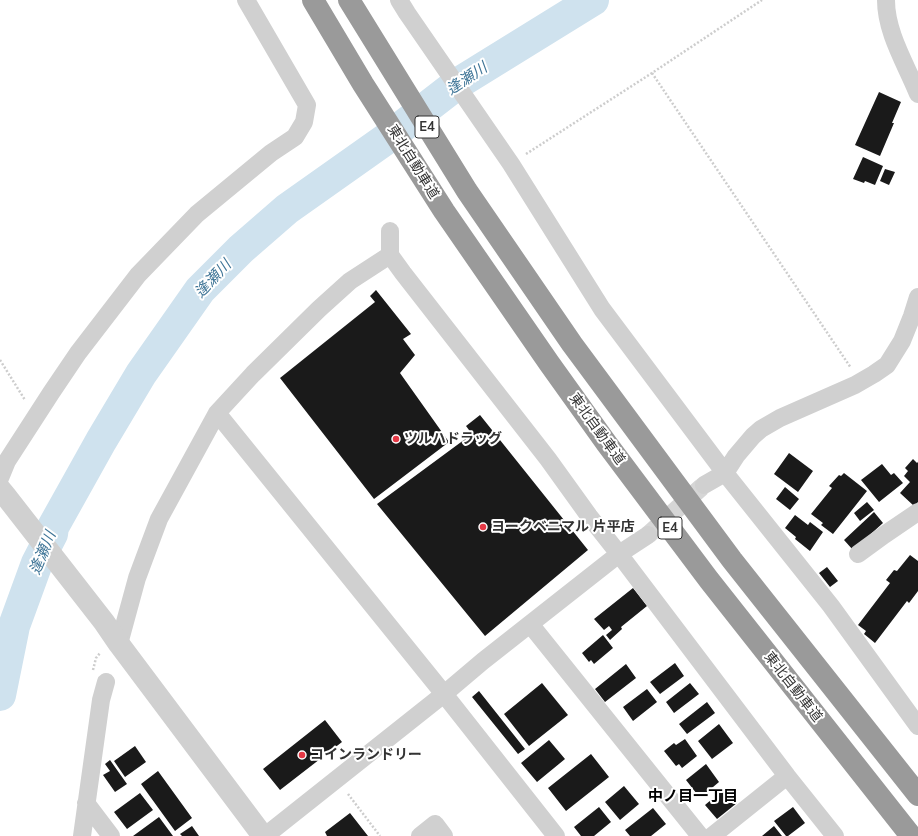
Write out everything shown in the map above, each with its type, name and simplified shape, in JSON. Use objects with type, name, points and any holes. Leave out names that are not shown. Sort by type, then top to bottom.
[{"type":"highway","name":"東北自動車道","points":[[313,0],[363,84],[444,211],[549,363],[709,580],[910,836]]},
{"type":"highway","name":"E4","points":[[349,0],[467,190],[572,344],[727,554],[918,795]]},
{"type":"street","points":[[246,0],[307,105],[304,122],[295,137],[271,153],[197,214],[138,275],[78,353],[7,461],[2,487],[119,644],[264,836],[619,554],[648,535]]},
{"type":"street","points":[[886,0],[889,24],[918,94]]},
{"type":"street","points":[[403,6],[511,164],[602,309],[725,473],[831,606],[918,726]]},
{"type":"street","points":[[390,231],[390,255],[412,286],[548,459],[589,516],[787,776],[835,836]]},
{"type":"street","points":[[119,644],[137,578],[159,519],[217,413],[253,374],[319,309],[350,281],[390,255]]},
{"type":"street","points":[[704,485],[725,473],[736,456],[761,429],[780,418],[860,382],[887,365],[902,341],[917,305]]},
{"type":"street","points":[[217,413],[444,694],[556,836]]},
{"type":"street","points":[[858,554],[918,513]]},
{"type":"street","points":[[530,624],[700,836]]},
{"type":"street","points":[[82,836],[101,700],[106,682]]},
{"type":"street","points":[[712,836],[787,776]]},
{"type":"street","points":[[86,804],[111,836]]},
{"type":"street","points":[[420,836],[435,824],[444,836]]},
{"type":"path","points":[[511,164],[762,0]]},
{"type":"path","points":[[652,73],[860,382]]},
{"type":"path","points":[[0,360],[23,398],[36,416]]},
{"type":"path","points":[[344,789],[380,836]]},
{"type":"building","points":[[879,92],[901,102],[880,156],[855,145]]},
{"type":"building","points":[[863,157],[883,166],[875,185],[865,181],[864,183],[853,179]]},
{"type":"building","points":[[885,169],[895,172],[889,185],[880,181]]},
{"type":"building","points":[[376,290],[411,334],[403,339],[415,355],[400,373],[449,442],[374,499],[280,378],[375,302],[370,296]]},
{"type":"building","name":"ヨークベニマル 片平店","points":[[480,415],[588,550],[485,636],[377,504],[472,434],[466,426]]},
{"type":"building","points":[[789,453],[813,471],[798,492],[774,474]]},
{"type":"building","points":[[913,459],[917,463],[918,462],[918,502],[914,506],[900,493],[910,482],[904,476],[908,471],[905,468]]},
{"type":"building","points":[[882,464],[891,475],[894,473],[903,483],[879,502],[861,480]]},
{"type":"building","points":[[844,473],[867,491],[833,534],[821,525],[823,523],[811,514],[832,488],[829,486],[839,475],[841,476]]},
{"type":"building","points":[[785,487],[799,499],[790,510],[776,499]]},
{"type":"building","points":[[867,502],[874,510],[860,521],[854,513]]},
{"type":"building","points":[[874,512],[883,523],[853,550],[844,540]]},
{"type":"building","points":[[795,515],[808,525],[810,522],[823,532],[810,551],[795,539],[796,537],[785,528]]},
{"type":"building","points":[[910,555],[918,561],[918,591],[909,603],[907,601],[875,643],[864,634],[866,631],[858,625],[890,583],[886,580],[894,570],[897,571]]},
{"type":"building","points":[[827,567],[838,581],[830,587],[819,573]]},
{"type":"building","points":[[633,588],[647,606],[621,627],[622,629],[610,640],[606,635],[612,630],[609,626],[604,630],[594,619]]},
{"type":"building","points":[[603,635],[613,648],[594,664],[591,660],[589,662],[582,653]]},
{"type":"building","points":[[675,663],[684,676],[660,694],[650,682]]},
{"type":"building","points":[[626,664],[636,678],[605,702],[595,689]]},
{"type":"building","points":[[542,683],[568,715],[529,746],[504,714]]},
{"type":"building","points":[[690,683],[699,694],[674,713],[666,702]]},
{"type":"building","points":[[647,689],[657,702],[633,721],[623,707]]},
{"type":"building","points":[[479,691],[525,749],[518,754],[472,697]]},
{"type":"building","points":[[707,702],[715,713],[687,734],[679,724]]},
{"type":"building","name":"コインランドリー","points":[[325,720],[342,742],[280,790],[263,769]]},
{"type":"building","points":[[719,724],[733,743],[712,759],[698,741]]},
{"type":"building","points":[[685,739],[697,756],[682,768],[679,764],[676,766],[664,751],[674,743],[676,745]]},
{"type":"building","points":[[549,740],[565,759],[537,782],[521,763]]},
{"type":"building","points":[[135,746],[146,762],[125,777],[114,761]]},
{"type":"building","points":[[591,754],[609,777],[566,811],[548,788]]},
{"type":"building","points":[[110,760],[127,784],[115,792],[103,775],[110,771],[105,764]]},
{"type":"building","points":[[706,764],[719,782],[700,798],[686,780]]},
{"type":"building","points":[[158,771],[192,818],[175,831],[141,784]]},
{"type":"building","points":[[624,786],[639,804],[620,820],[605,802]]},
{"type":"building","points":[[725,788],[737,803],[717,819],[705,805]]},
{"type":"building","points":[[140,793],[153,810],[127,829],[114,812]]},
{"type":"building","points":[[599,807],[611,822],[594,836],[581,836],[574,827]]},
{"type":"building","points":[[793,807],[805,823],[786,836],[774,821]]},
{"type":"building","points":[[653,808],[666,824],[651,836],[630,836],[625,830]]},
{"type":"building","points":[[350,813],[368,836],[327,836],[325,832]]},
{"type":"building","points":[[159,817],[173,836],[133,836]]},
{"type":"building","points":[[192,826],[199,836],[182,836],[180,834]]},
{"type":"building","points":[[774,826],[782,836],[762,836]]},
{"type":"waterway","name":"逢瀬川","points":[[0,695],[14,626],[37,563],[52,534],[53,527],[101,441],[141,374],[200,290],[241,249],[287,209],[386,139],[457,84],[593,0]]},
{"type":"tunnel","points":[[648,535],[704,485]]},
{"type":"place","name":"ツルハドラッグ","points":[[396,439]]},
{"type":"place","name":"ヨークベニマル 片平店","points":[[483,527]]},
{"type":"place","name":"コインランドリー","points":[[302,755]]},
{"type":"district","name":"中ノ目一丁目","points":[[693,796]]}]
